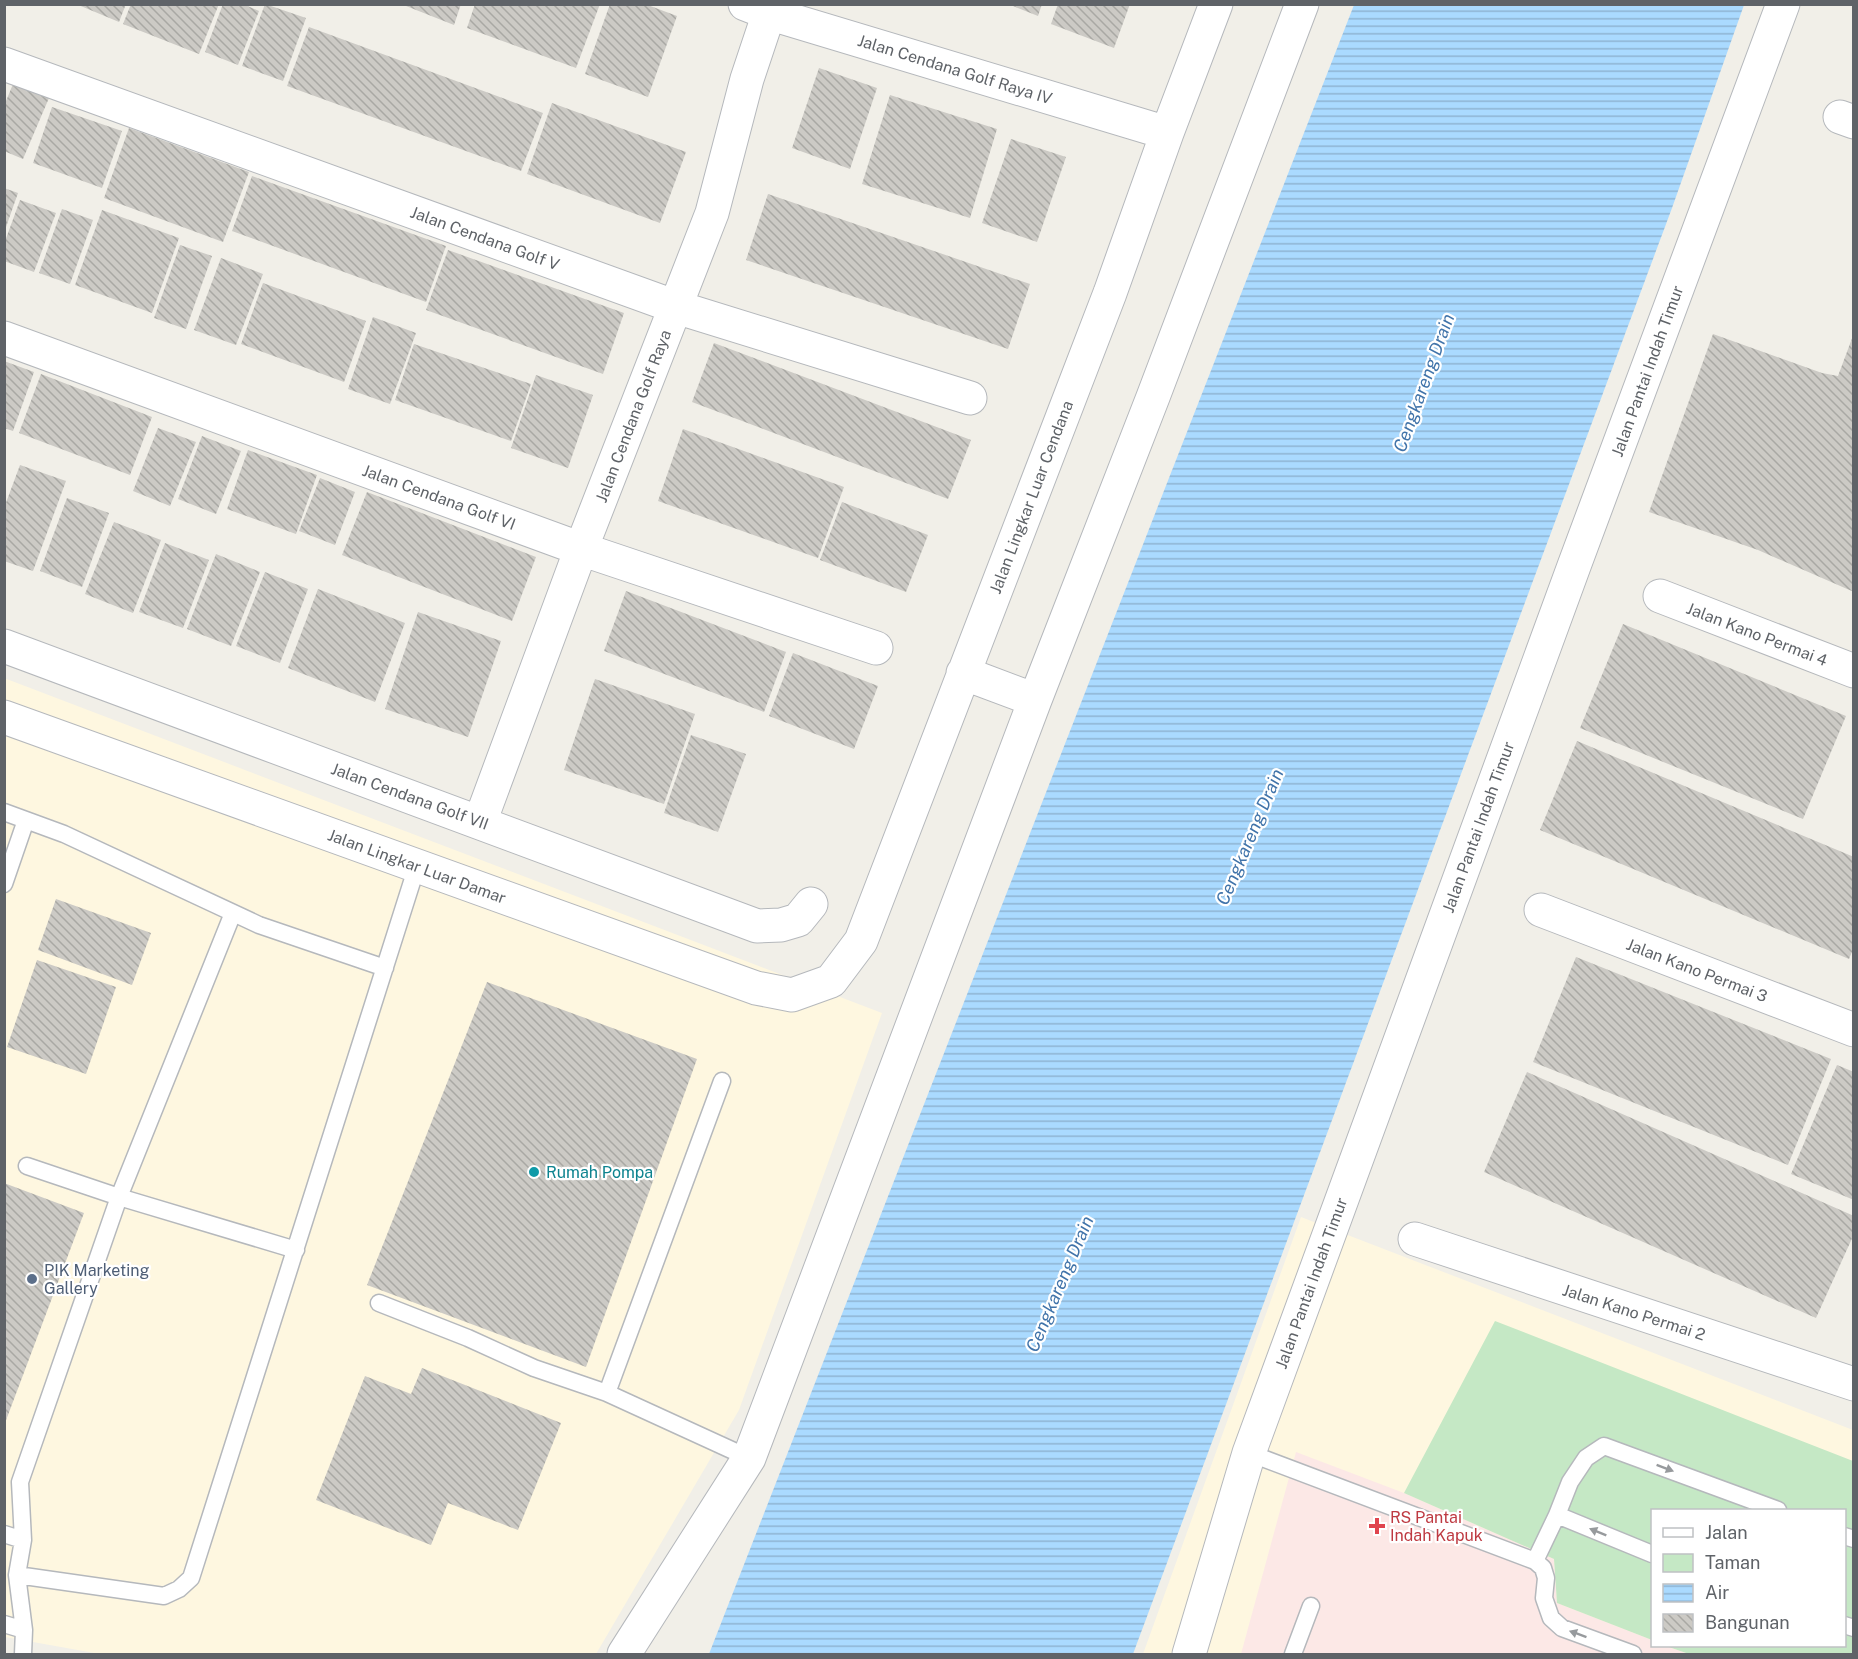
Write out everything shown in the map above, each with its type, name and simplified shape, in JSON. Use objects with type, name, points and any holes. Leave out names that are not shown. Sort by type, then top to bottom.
[{"type":"street","name":"Jalan Lingkar Luar Cendana","points":[[831,981],[861,941],[1110,293],[1216,4]]},
{"type":"street","points":[[624,1654],[749,1458],[1035,700],[1302,4]]},
{"type":"street","name":"Jalan Pantai Indah Timur","points":[[1189,1654],[1249,1453],[1783,4]]},
{"type":"street","name":"Jalan Cendana Golf Raya IV","points":[[762,7],[1167,133]]},
{"type":"street","name":"Jalan Cendana Golf Raya","points":[[480,822],[581,549],[712,213],[747,79],[762,7]]},
{"type":"street","name":"Jalan Cendana Golf V","points":[[4,64],[676,307],[969,398]]},
{"type":"street","name":"Jalan Cendana Golf VI","points":[[4,338],[581,549],[876,648]]},
{"type":"street","name":"Jalan Kano Permai 4","points":[[1660,596],[1854,671]]},
{"type":"street","name":"Jalan Cendana Golf VII","points":[[4,646],[757,926],[781,925],[798,920],[811,904]]},
{"type":"street","points":[[963,673],[1035,700]]},
{"type":"street","name":"Jalan Lingkar Luar Damar","points":[[4,717],[756,988],[792,995],[831,981]]},
{"type":"street","name":"Jalan Kano Permai 3","points":[[1541,910],[1854,1030]]},
{"type":"street","name":"Jalan Kano Permai 2","points":[[1414,1239],[1854,1384]]},
{"type":"lane","points":[[4,812],[64,834],[260,925],[385,968]]},
{"type":"lane","points":[[4,884],[27,820]]},
{"type":"lane","points":[[17,1575],[164,1596],[179,1589],[191,1578],[417,866]]},
{"type":"lane","points":[[23,1654],[24,1630],[17,1575],[23,1540],[12,1479],[119,1197],[233,913]]},
{"type":"lane","points":[[607,1393],[722,1081]]},
{"type":"lane","points":[[27,1166],[119,1197],[296,1250]]},
{"type":"lane","points":[[378,1303],[468,1338],[534,1368],[607,1393],[749,1458]]},
{"type":"lane","points":[[1535,1560],[1570,1482],[1586,1458],[1604,1446],[1775,1509]]},
{"type":"lane","points":[[1249,1453],[1535,1560],[1543,1569],[1546,1578],[1544,1598],[1551,1618],[1562,1628],[1633,1654]]},
{"type":"lane","points":[[1557,1515],[1651,1553]]},
{"type":"lane","points":[[4,1534],[23,1540]]},
{"type":"lane","points":[[1293,1654],[1311,1606]]},
{"type":"lane","points":[[4,1624],[24,1630]]},
{"type":"shaded area","points":[[4,678],[882,1013],[739,1410],[596,1654],[100,1654],[5,1637]]},
{"type":"shaded area","points":[[1301,1217],[1853,1430],[1853,1654],[1143,1654]]},
{"type":"shaded area","name":"RS Pantai Indah Kapuk","points":[[1296,1452],[1404,1493],[1554,1559],[1557,1603],[1651,1640],[1651,1647],[1669,1647],[1689,1654],[1241,1654]]},
{"type":"green space","points":[[1495,1321],[1853,1461],[1853,1654],[1689,1654],[1669,1647],[1846,1647],[1846,1509],[1651,1509],[1651,1640],[1557,1603],[1554,1559],[1404,1493]]},
{"type":"water","name":"Cengkareng Drain","points":[[1354,5],[1744,5],[1672,208],[1133,1654],[709,1654]]},
{"type":"building","points":[[76,4],[126,4],[119,22]]},
{"type":"building","points":[[131,4],[219,4],[199,54],[123,24]]},
{"type":"building","points":[[223,4],[243,4],[259,11],[238,65],[205,52]]},
{"type":"building","points":[[265,4],[306,18],[283,81],[242,66]]},
{"type":"building","points":[[401,4],[461,4],[454,25]]},
{"type":"building","points":[[475,4],[600,4],[576,68],[467,28]]},
{"type":"building","points":[[610,4],[645,4],[677,16],[648,97],[585,74]]},
{"type":"building","points":[[1008,4],[1042,4],[1038,16]]},
{"type":"building","points":[[1058,4],[1130,4],[1114,48],[1051,24]]},
{"type":"building","points":[[309,27],[543,113],[521,171],[287,86]]},
{"type":"building","points":[[819,68],[877,88],[850,169],[792,148]]},
{"type":"building","points":[[13,84],[49,98],[23,159],[4,151],[4,106]]},
{"type":"building","points":[[890,95],[997,129],[970,218],[862,184]]},
{"type":"building","points":[[552,103],[686,152],[660,223],[527,174]]},
{"type":"building","points":[[52,107],[122,131],[102,188],[33,163]]},
{"type":"building","points":[[129,128],[249,172],[223,242],[104,198]]},
{"type":"building","points":[[1011,139],[1066,157],[1037,242],[982,223]]},
{"type":"building","points":[[252,176],[446,246],[426,302],[232,231]]},
{"type":"building","points":[[4,188],[18,193],[5,230],[4,230]]},
{"type":"building","points":[[768,194],[1030,284],[1008,349],[746,260]]},
{"type":"building","points":[[20,200],[56,213],[34,272],[4,261],[4,244]]},
{"type":"building","points":[[62,209],[93,220],[70,284],[39,273]]},
{"type":"building","points":[[102,210],[179,238],[152,313],[75,285]]},
{"type":"building","points":[[180,245],[212,256],[186,329],[154,318]]},
{"type":"building","points":[[448,250],[624,313],[603,374],[426,310]]},
{"type":"building","points":[[221,258],[263,274],[236,345],[194,330]]},
{"type":"building","points":[[263,283],[366,321],[344,382],[241,344]]},
{"type":"building","points":[[373,317],[416,333],[390,404],[348,389]]},
{"type":"building","points":[[1854,333],[1854,592],[1758,550],[1649,512],[1713,334],[1822,373],[1838,376]]},
{"type":"building","points":[[714,343],[971,440],[948,499],[692,402]]},
{"type":"building","points":[[414,344],[531,384],[511,441],[395,400]]},
{"type":"building","points":[[4,361],[34,372],[13,431],[4,428]]},
{"type":"building","points":[[41,374],[152,417],[130,475],[19,433]]},
{"type":"building","points":[[536,375],[593,395],[568,468],[511,448]]},
{"type":"building","points":[[158,428],[196,442],[170,506],[133,491]]},
{"type":"building","points":[[683,429],[844,487],[818,558],[658,501]]},
{"type":"building","points":[[202,436],[241,451],[216,514],[178,499]]},
{"type":"building","points":[[248,450],[317,475],[296,534],[227,509]]},
{"type":"building","points":[[20,465],[66,481],[33,571],[4,561],[4,508]]},
{"type":"building","points":[[320,478],[355,492],[335,545],[299,531]]},
{"type":"building","points":[[367,492],[536,557],[512,621],[342,555]]},
{"type":"building","points":[[67,498],[109,513],[82,587],[40,571]]},
{"type":"building","points":[[842,502],[928,535],[906,592],[820,560]]},
{"type":"building","points":[[114,522],[161,540],[133,613],[85,594]]},
{"type":"building","points":[[165,543],[209,560],[183,628],[139,612]]},
{"type":"building","points":[[216,554],[260,572],[231,646],[187,629]]},
{"type":"building","points":[[265,572],[308,589],[280,663],[236,646]]},
{"type":"building","points":[[318,589],[405,623],[375,702],[288,668]]},
{"type":"building","points":[[626,591],[786,652],[764,712],[604,651]]},
{"type":"building","points":[[418,612],[501,641],[468,737],[385,709]]},
{"type":"building","points":[[1623,624],[1846,716],[1803,819],[1580,728]]},
{"type":"building","points":[[793,653],[878,686],[854,749],[769,716]]},
{"type":"building","points":[[595,679],[695,714],[664,804],[564,770]]},
{"type":"building","points":[[691,735],[746,754],[718,832],[664,813]]},
{"type":"building","points":[[1577,741],[1854,857],[1854,947],[1849,959],[1540,830]]},
{"type":"building","points":[[56,899],[151,933],[132,985],[38,950]]},
{"type":"building","points":[[1576,957],[1831,1059],[1788,1165],[1533,1062]]},
{"type":"building","points":[[37,960],[116,987],[86,1074],[7,1047]]},
{"type":"building","name":"Rumah Pompa","points":[[487,982],[697,1059],[586,1367],[367,1285]]},
{"type":"building","points":[[1837,1065],[1854,1072],[1854,1200],[1791,1174]]},
{"type":"building","points":[[1527,1072],[1854,1216],[1854,1234],[1816,1318],[1484,1172]]},
{"type":"building","name":"PIK Marketing Gallery","points":[[4,1183],[84,1213],[5,1423],[4,1423]]},
{"type":"building","points":[[422,1368],[561,1423],[518,1530],[448,1503],[431,1545],[316,1500],[365,1376],[411,1394]]},
{"type":"place","name":"Rumah Pompa","points":[[534,1172]]},
{"type":"place","name":"PIK Marketing Gallery","points":[[32,1279]]},
{"type":"place","name":"RS Pantai Indah Kapuk","points":[[1377,1526]]}]
